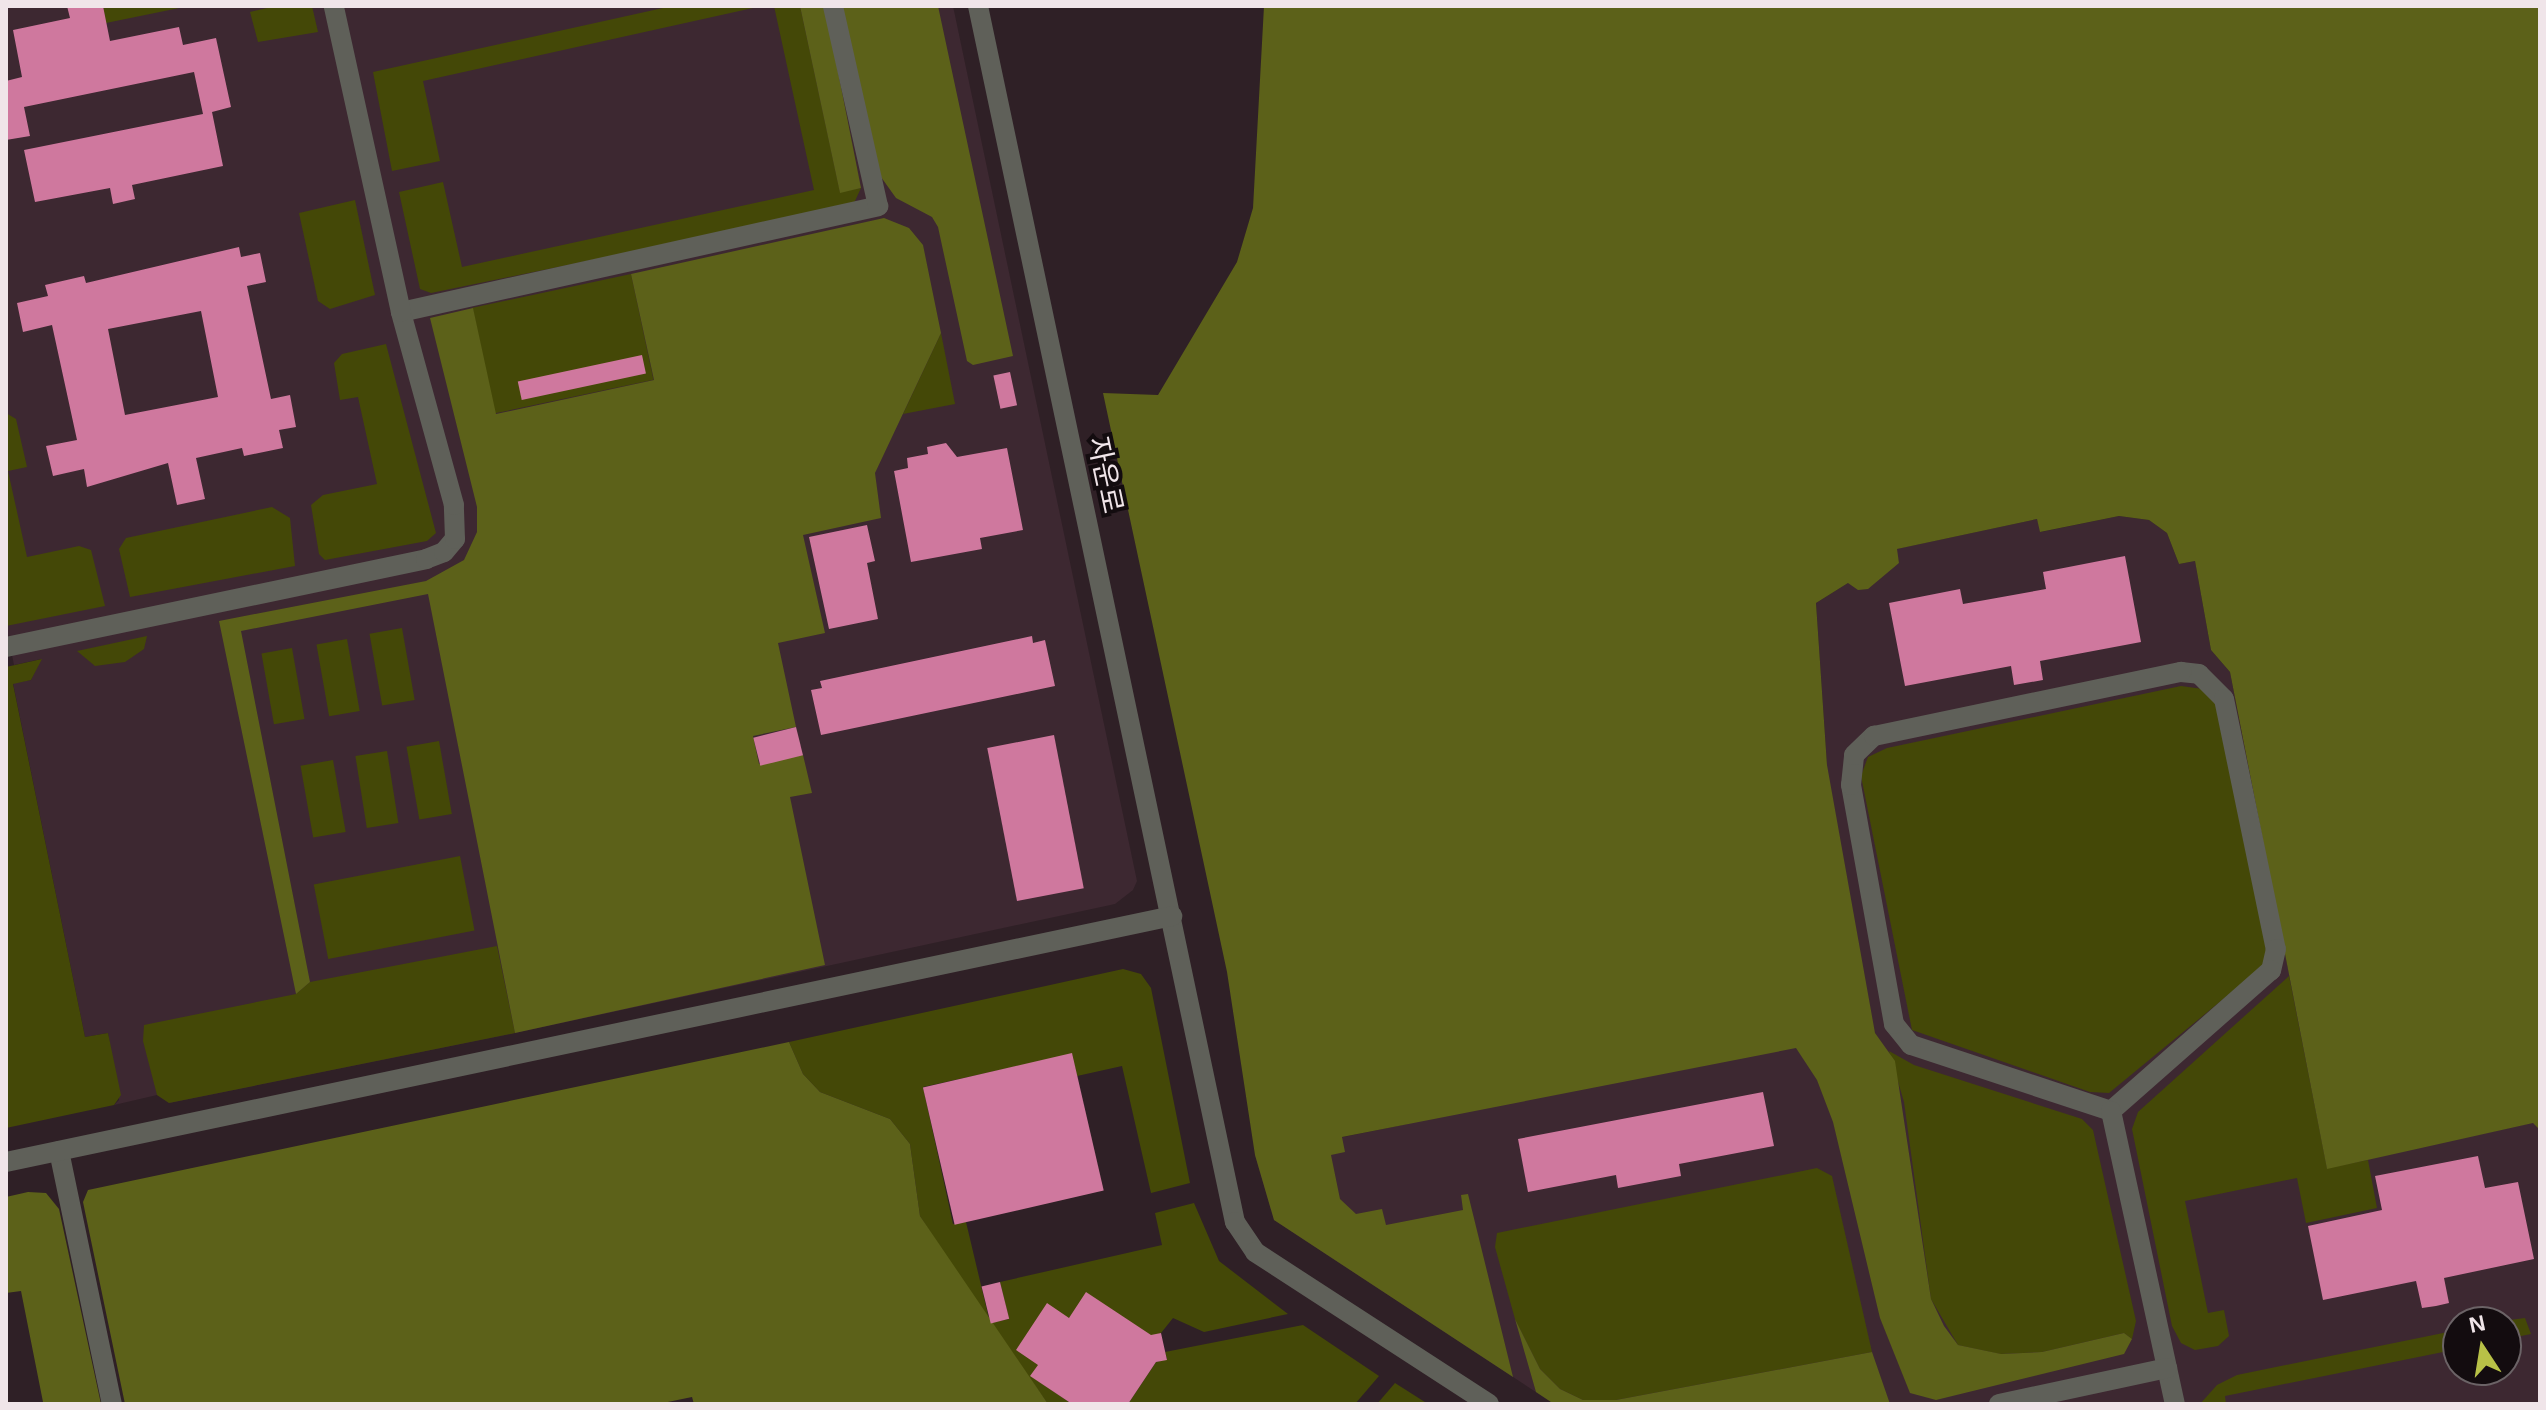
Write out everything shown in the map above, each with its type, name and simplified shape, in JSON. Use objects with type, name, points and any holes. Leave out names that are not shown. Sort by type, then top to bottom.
[{"type":"street","points":[[6,647],[444,552],[455,539],[454,505],[401,312],[334,6]]},
{"type":"street","points":[[401,312],[878,206],[833,6]]},
{"type":"street","name":"자운로","points":[[978,6],[1172,916],[1224,1182],[1243,1238],[1255,1252],[1489,1404]]},
{"type":"street","points":[[2199,674],[2224,699],[2275,960],[2271,970],[2111,1111],[1902,1037],[1894,1024],[1850,766],[1861,745],[1874,736],[2162,675],[2199,674]]},
{"type":"street","points":[[6,1162],[1172,916]]},
{"type":"street","points":[[2111,1111],[2175,1404]]},
{"type":"street","points":[[59,1151],[112,1404]]},
{"type":"street","points":[[1999,1404],[2167,1368]]},
{"type":"shaded area","points":[[6,6],[953,6],[1137,881],[1133,890],[1115,904],[515,1033],[169,1103],[157,1095],[114,1105],[119,1100],[108,1033],[85,1037],[13,683],[31,680],[41,659],[14,665],[6,625]]},
{"type":"shaded area","points":[[103,6],[189,6],[106,23]]},
{"type":"shaded area","points":[[276,6],[312,6],[318,32],[258,42],[250,12]]},
{"type":"shaded area","points":[[672,6],[762,6],[423,81],[440,161],[392,171],[373,72]]},
{"type":"shaded area","points":[[774,6],[800,6],[840,192],[861,188],[855,201],[845,208],[431,293],[420,289],[399,192],[443,182],[462,267],[814,190]]},
{"type":"shaded area","points":[[355,200],[375,295],[330,309],[318,301],[299,213]]},
{"type":"shaded area","points":[[631,274],[653,380],[495,413],[473,308]]},
{"type":"shaded area","points":[[941,333],[955,404],[903,414]]},
{"type":"shaded area","points":[[386,344],[436,533],[427,541],[325,560],[319,554],[311,505],[323,495],[377,484],[358,397],[340,400],[334,363],[342,354]]},
{"type":"shaded area","points":[[6,413],[16,419],[27,467],[8,471],[27,557],[79,546],[91,550],[105,606],[6,626]]},
{"type":"shaded area","points":[[272,507],[290,518],[295,566],[130,597],[119,549],[126,538]]},
{"type":"shaded area","points":[[2119,516],[2149,520],[2167,533],[2179,564],[2195,561],[2211,650],[2230,672],[2327,1168],[2540,1121],[2540,1404],[1554,1404],[1274,1220],[1255,1155],[1407,1124],[1827,765],[1816,603],[1848,583],[1899,563],[1896,549],[2037,519],[2041,532]]},
{"type":"shaded area","points":[[402,628],[415,700],[382,706],[370,634]]},
{"type":"shaded area","points":[[147,636],[144,649],[125,662],[95,666],[77,651]]},
{"type":"shaded area","points":[[347,639],[360,711],[329,716],[316,644]]},
{"type":"shaded area","points":[[292,648],[305,719],[274,724],[261,653]]},
{"type":"shaded area","points":[[42,659],[31,680],[13,684],[85,1037],[108,1033],[121,1095],[114,1105],[6,1128],[6,667]]},
{"type":"shaded area","points":[[2181,686],[2203,689],[2216,702],[2270,946],[2267,963],[2109,1093],[2090,1092],[1912,1030],[1861,776],[1868,757],[1887,748]]},
{"type":"shaded area","points":[[439,741],[452,814],[419,820],[407,747]]},
{"type":"shaded area","points":[[387,751],[398,823],[367,828],[355,756]]},
{"type":"shaded area","points":[[333,760],[346,832],[313,838],[301,766]]},
{"type":"shaded area","points":[[460,856],[475,931],[328,959],[314,884]]},
{"type":"shaded area","points":[[497,946],[515,1033],[169,1103],[157,1095],[143,1041],[144,1025],[296,994],[310,982]]},
{"type":"shaded area","points":[[1123,969],[1141,974],[1151,988],[1190,1183],[1151,1193],[1122,1066],[1077,1076],[1072,1054],[923,1087],[953,1224],[966,1222],[990,1323],[1009,1319],[1000,1282],[1162,1245],[1155,1213],[1194,1203],[1219,1261],[1288,1314],[1204,1332],[1173,1318],[1161,1333],[1031,1376],[1072,1404],[1048,1404],[990,1324],[920,1216],[910,1144],[890,1119],[820,1092],[803,1074],[789,1042]]},
{"type":"shaded area","points":[[2289,976],[2327,1168],[2368,1160],[2377,1208],[2306,1223],[2297,1178],[2185,1201],[2208,1313],[2224,1310],[2229,1336],[2218,1346],[2195,1350],[2181,1343],[2172,1326],[2132,1129],[2138,1112]]},
{"type":"shaded area","points":[[1889,1051],[1914,1065],[2082,1119],[2093,1130],[2136,1321],[2132,1339],[2124,1333],[2042,1352],[2000,1354],[1958,1345],[1931,1299],[1904,1102]]},
{"type":"shaded area","points":[[1817,1168],[1832,1176],[1872,1352],[1616,1400],[1583,1400],[1560,1389],[1540,1369],[1515,1319],[1495,1247],[1497,1233]]},
{"type":"shaded area","points":[[2522,1318],[2525,1318],[2531,1334],[2522,1336]]},
{"type":"shaded area","points":[[1303,1325],[1379,1376],[1355,1404],[1128,1404],[1156,1362],[1167,1359],[1165,1352]]},
{"type":"shaded area","points":[[2442,1333],[2442,1352],[2225,1396],[2226,1404],[2200,1404],[2217,1385],[2237,1375]]},
{"type":"shaded area","points":[[1395,1383],[1428,1404],[1377,1404]]},
{"type":"green space","points":[[800,6],[825,6],[861,188],[840,193]]},
{"type":"green space","points":[[842,6],[938,6],[1013,356],[973,365],[967,361],[938,227],[932,217],[896,198],[881,177]]},
{"type":"green space","points":[[1264,6],[2540,6],[2540,1130],[2533,1123],[2327,1169],[2230,672],[2211,650],[2195,561],[2179,564],[2167,533],[2149,520],[2119,516],[2040,532],[2037,519],[1897,549],[1899,563],[1868,589],[1858,590],[1848,583],[1816,603],[1827,765],[1875,1033],[1895,1061],[1931,1299],[1944,1326],[1958,1345],[2001,1354],[2042,1352],[2124,1333],[2132,1339],[2124,1354],[1936,1400],[1910,1393],[1880,1318],[1833,1122],[1817,1080],[1796,1048],[1342,1137],[1345,1152],[1331,1155],[1340,1199],[1356,1214],[1382,1209],[1386,1225],[1463,1210],[1461,1195],[1468,1194],[1513,1377],[1274,1220],[1255,1155],[1227,972],[1103,393],[1158,395],[1237,262],[1253,208]]},
{"type":"green space","points":[[884,218],[909,228],[923,245],[941,333],[875,473],[881,518],[803,535],[825,633],[778,643],[796,727],[753,736],[759,764],[803,755],[812,793],[790,797],[825,965],[515,1033],[428,594],[241,631],[310,982],[296,994],[219,621],[426,581],[464,560],[477,532],[477,507],[430,318],[473,308],[496,414],[654,380],[631,274]]},
{"type":"green space","points":[[789,1042],[803,1074],[820,1092],[890,1119],[910,1144],[920,1216],[1048,1404],[694,1404],[692,1397],[658,1404],[125,1404],[83,1202],[88,1190]]},
{"type":"green space","points":[[28,1192],[46,1193],[59,1209],[101,1404],[34,1404],[43,1402],[21,1291],[6,1293],[6,1197]]},
{"type":"green space","points":[[1515,1319],[1540,1369],[1560,1389],[1583,1400],[1616,1400],[1872,1352],[1890,1404],[1554,1404],[1536,1392]]},
{"type":"building","points":[[67,6],[103,6],[110,41],[179,27],[183,45],[216,38],[231,107],[212,112],[223,166],[132,185],[135,199],[113,204],[110,188],[35,202],[24,150],[203,114],[194,72],[24,107],[30,136],[6,140],[6,81],[22,77],[13,30],[70,18]]},
{"type":"building","points":[[239,247],[241,257],[260,253],[266,282],[247,286],[271,399],[290,395],[296,427],[279,430],[283,448],[244,456],[242,448],[196,458],[205,499],[177,505],[168,463],[87,487],[84,469],[53,476],[46,446],[77,440],[52,325],[23,332],[17,303],[48,296],[45,285],[84,276],[86,283]],"holes":[[[201,311],[218,397],[125,415],[108,329]]]},
{"type":"building","points":[[642,355],[646,374],[522,400],[518,381]]},
{"type":"building","points":[[1010,372],[1017,405],[1000,409],[993,376]]},
{"type":"building","points":[[946,443],[957,457],[1007,448],[1023,530],[980,538],[982,549],[911,562],[894,471],[908,468],[907,458],[928,454],[927,447]]},
{"type":"building","points":[[867,525],[875,561],[867,563],[878,619],[829,629],[809,537]]},
{"type":"building","points":[[2125,556],[2141,642],[2040,661],[2043,680],[2014,685],[2011,666],[1905,686],[1889,603],[1960,589],[1963,604],[2046,589],[2043,572]]},
{"type":"building","points":[[1032,636],[1033,643],[1045,640],[1055,686],[821,735],[811,690],[822,688],[820,681]]},
{"type":"building","points":[[796,727],[803,755],[760,766],[753,738]]},
{"type":"building","points":[[1054,735],[1084,888],[1017,901],[987,748]]},
{"type":"building","points":[[1072,1053],[1104,1190],[955,1225],[923,1087]]},
{"type":"building","points":[[1763,1092],[1774,1146],[1679,1164],[1681,1176],[1618,1188],[1616,1175],[1528,1192],[1518,1139]]},
{"type":"building","points":[[2478,1156],[2485,1188],[2518,1182],[2534,1259],[2444,1278],[2449,1303],[2436,1306],[2422,1308],[2416,1281],[2323,1300],[2308,1226],[2382,1210],[2375,1176]]},
{"type":"building","points":[[1000,1282],[1009,1319],[991,1323],[982,1287]]},
{"type":"building","points":[[1086,1292],[1151,1335],[1161,1333],[1167,1360],[1156,1362],[1128,1404],[1072,1404],[1030,1376],[1038,1365],[1016,1350],[1047,1303],[1069,1318]]}]
